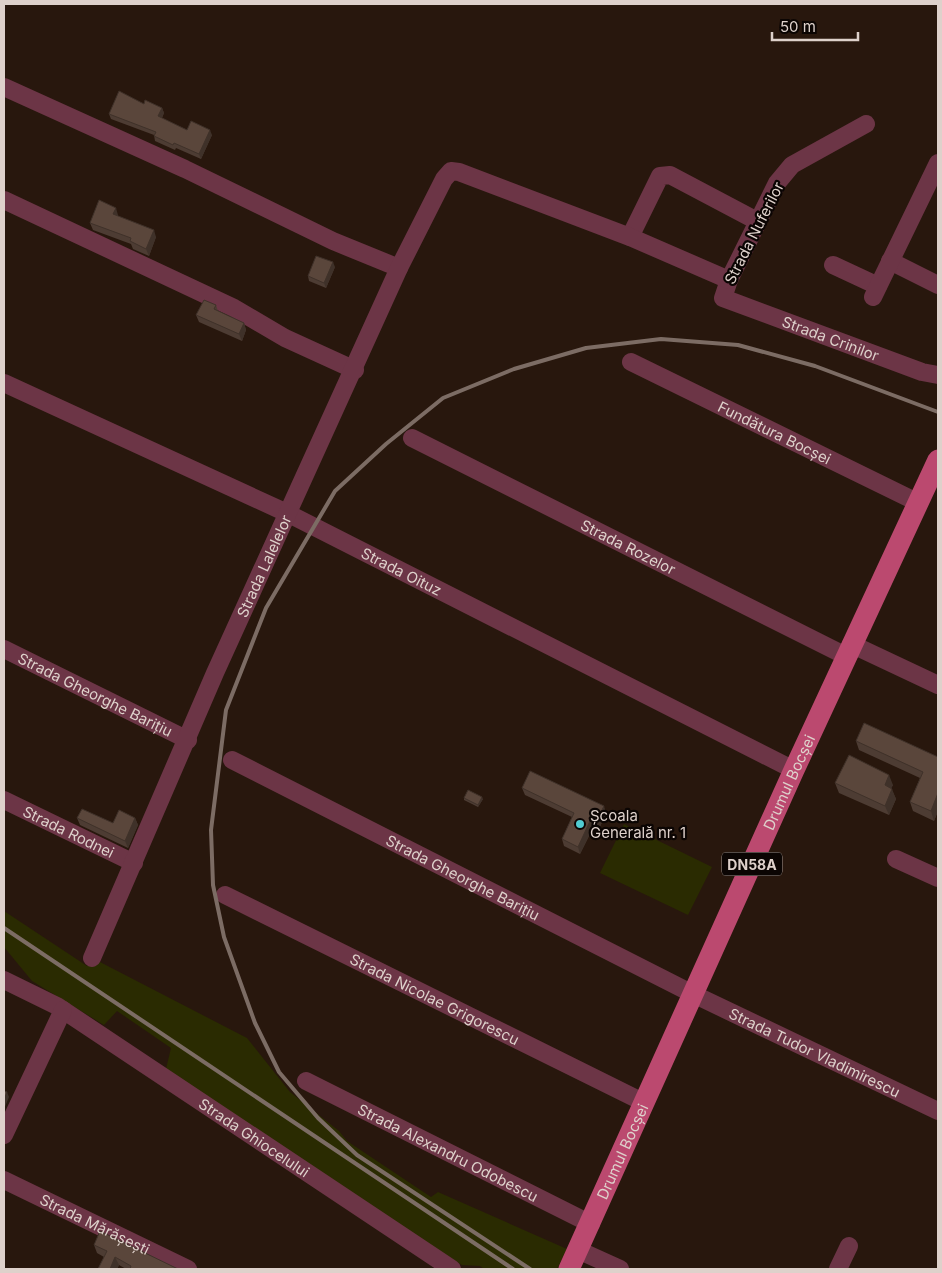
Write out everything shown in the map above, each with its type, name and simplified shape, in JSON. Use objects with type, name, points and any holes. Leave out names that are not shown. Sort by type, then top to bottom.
[{"type":"main road","name":"Drumul Bocșei","points":[[568,1269],[794,770],[938,460]]},
{"type":"street","points":[[4,87],[185,169],[333,241],[399,268]]},
{"type":"street","name":"Strada Nuferilor","points":[[724,298],[729,280],[777,183],[792,166],[866,124]]},
{"type":"street","points":[[833,265],[876,292],[938,162]]},
{"type":"street","name":"Strada Lalelelor","points":[[92,958],[188,740],[215,672],[287,513],[355,370],[399,268],[444,179],[451,171],[459,172],[630,237]]},
{"type":"street","points":[[729,280],[630,237],[660,176],[670,175],[757,221]]},
{"type":"street","points":[[4,200],[234,308],[285,338],[355,370]]},
{"type":"street","points":[[890,262],[938,285]]},
{"type":"street","name":"Strada Crinilor","points":[[724,298],[913,369],[938,375]]},
{"type":"street","name":"Fundătura Bocșei","points":[[630,362],[919,503]]},
{"type":"street","name":"Strada Oituz","points":[[4,383],[287,513],[794,770]]},
{"type":"street","name":"Strada Rozelor","points":[[412,438],[849,650],[938,685]]},
{"type":"street","name":"Strada Gheorghe Barițiu","points":[[4,649],[188,740]]},
{"type":"street","name":"Strada Gheorghe Barițiu","points":[[232,760],[693,994]]},
{"type":"street","name":"Strada Rodnei","points":[[4,800],[134,863]]},
{"type":"street","points":[[896,859],[938,878]]},
{"type":"street","name":"Strada Nicolae Grigorescu","points":[[225,895],[643,1102]]},
{"type":"street","name":"Strada Ghiocelului","points":[[4,980],[60,1008],[452,1269]]},
{"type":"street","name":"Strada Tudor Vladimirescu","points":[[693,994],[938,1110]]},
{"type":"street","points":[[4,1135],[60,1008]]},
{"type":"street","name":"Strada Alexandru Odobescu","points":[[306,1081],[590,1224]]},
{"type":"street","name":"Strada Mărășești","points":[[4,1180],[188,1269]]},
{"type":"street","points":[[838,1269],[849,1246]]},
{"type":"street","points":[[578,1250],[620,1269]]},
{"type":"shaded area","points":[[624,824],[712,867],[688,915],[600,873]]},
{"type":"shaded area","points":[[4,911],[87,966],[100,962],[247,1038],[290,1092],[339,1131],[347,1141],[431,1197],[438,1192],[567,1249],[557,1269],[484,1269],[480,1266],[462,1265],[353,1196],[166,1069],[171,1048],[117,1011],[104,1025],[32,981],[4,947]]},
{"type":"building","points":[[119,91],[144,104],[145,100],[162,108],[158,116],[187,130],[191,121],[210,130],[199,154],[154,136],[156,132],[109,114]]},
{"type":"building","points":[[99,200],[116,208],[113,214],[154,230],[146,249],[130,241],[131,238],[90,223]]},
{"type":"building","points":[[316,256],[333,262],[324,283],[308,276]]},
{"type":"building","points":[[204,300],[216,305],[214,309],[244,323],[239,334],[196,315]]},
{"type":"building","points":[[864,723],[938,757],[938,793],[931,811],[910,802],[923,772],[856,741]]},
{"type":"building","points":[[849,755],[889,775],[885,785],[892,789],[885,806],[835,783]]},
{"type":"building","points":[[530,771],[604,806],[595,824],[590,821],[578,847],[562,839],[574,813],[522,788]]},
{"type":"building","points":[[468,790],[482,797],[478,805],[464,798]]},
{"type":"building","points":[[82,809],[113,823],[119,810],[135,818],[125,841],[77,818]]},
{"type":"building","points":[[100,1231],[178,1269],[130,1269],[131,1266],[115,1257],[110,1269],[98,1269],[107,1251],[94,1245]]},
{"type":"railway","points":[[530,1269],[357,1155],[318,1118],[279,1072],[255,1023],[224,937],[213,885],[211,830],[226,710],[266,608],[335,491],[386,444],[443,398],[514,369],[586,348],[661,339],[738,345],[815,366],[938,412]]},
{"type":"railway","points":[[4,928],[513,1269]]},
{"type":"place","name":"Școala Generală nr. 1","points":[[580,824]]}]
